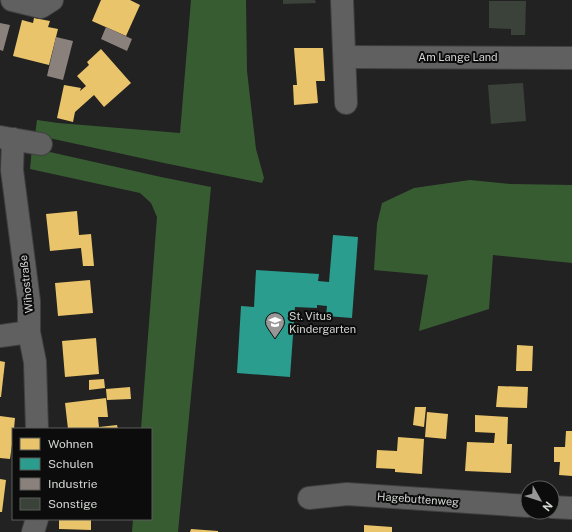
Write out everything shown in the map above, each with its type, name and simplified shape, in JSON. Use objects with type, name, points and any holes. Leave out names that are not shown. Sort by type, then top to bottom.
[{"type":"street","points":[[12,0],[41,7],[52,0]]},
{"type":"street","points":[[342,0],[346,103]]},
{"type":"street","name":"Am Lange Land","points":[[345,57],[572,58]]},
{"type":"street","points":[[7,138],[41,144]]},
{"type":"street","name":"Wihostraße","points":[[7,138],[29,301],[29,332],[35,362],[37,428]]},
{"type":"street","points":[[0,336],[29,332]]},
{"type":"street","name":"Hagebuttenweg","points":[[309,498],[347,494],[520,505]]},
{"type":"street","points":[[560,507],[572,508]]},
{"type":"street","points":[[33,532],[37,520]]},
{"type":"green space","points":[[191,0],[246,0],[247,71],[256,149],[264,178],[262,183],[35,135],[37,120],[180,133]]},
{"type":"green space","points":[[32,148],[211,187],[178,532],[132,532],[133,520],[152,520],[152,428],[141,428],[157,217],[151,203],[140,193],[30,169]]},
{"type":"green space","points":[[470,180],[511,184],[572,185],[572,263],[493,255],[489,309],[419,331],[428,275],[374,270],[377,224],[382,203],[414,188]]},
{"type":"building: Wohnen","points":[[101,0],[130,0],[140,5],[126,36],[92,21]]},
{"type":"building: Wohnen","points":[[34,18],[50,21],[48,27],[58,29],[49,65],[13,56],[22,20],[33,23]]},
{"type":"building: Wohnen","points":[[294,48],[323,48],[325,81],[316,81],[318,103],[294,105],[293,85],[297,85]]},
{"type":"building: Wohnen","points":[[101,49],[131,83],[104,107],[94,95],[75,112],[73,122],[57,118],[64,85],[81,88],[80,91],[86,86],[77,76],[89,65],[87,62]]},
{"type":"building: Wohnen","points":[[77,211],[79,235],[91,234],[94,266],[83,266],[81,248],[50,251],[46,214]]},
{"type":"building: Wohnen","points":[[90,280],[93,313],[58,316],[55,283]]},
{"type":"building: Wohnen","points":[[96,338],[99,374],[65,377],[62,341]]},
{"type":"building: Wohnen","points":[[517,345],[533,346],[532,371],[516,371]]},
{"type":"building: Wohnen","points":[[0,361],[5,362],[1,397],[0,397]]},
{"type":"building: Wohnen","points":[[104,379],[105,388],[89,390],[89,380]]},
{"type":"building: Wohnen","points":[[498,386],[528,387],[527,408],[496,407]]},
{"type":"building: Wohnen","points":[[130,387],[131,399],[107,400],[106,389]]},
{"type":"building: Wohnen","points":[[106,398],[108,417],[98,417],[99,427],[117,425],[118,428],[68,428],[65,403]]},
{"type":"building: Wohnen","points":[[415,407],[426,407],[424,427],[413,425]]},
{"type":"building: Wohnen","points":[[427,412],[448,414],[446,439],[425,437]]},
{"type":"building: Wohnen","points":[[475,415],[508,417],[507,444],[512,444],[511,473],[465,471],[467,442],[494,443],[495,433],[475,432]]},
{"type":"building: Wohnen","points":[[0,416],[15,418],[14,428],[12,428],[10,459],[0,458]]},
{"type":"building: Wohnen","points":[[566,431],[572,431],[572,476],[559,475],[560,462],[554,462],[554,447],[565,447]]},
{"type":"building: Wohnen","points":[[398,437],[424,439],[422,474],[395,472],[395,469],[376,468],[377,450],[397,451]]},
{"type":"building: Wohnen","points":[[0,479],[6,480],[2,512],[0,512]]},
{"type":"building: Wohnen","points":[[59,520],[91,520],[91,530],[59,529]]},
{"type":"building: Wohnen","points":[[364,525],[392,527],[392,532],[364,532]]},
{"type":"building: Wohnen","points":[[191,529],[218,531],[218,532],[190,532]]},
{"type":"building: Schulen","points":[[333,235],[358,237],[352,318],[326,316],[327,306],[317,305],[317,308],[295,307],[290,377],[237,373],[241,306],[254,307],[256,270],[319,274],[318,281],[329,282]]},
{"type":"building: Industrie","points":[[0,23],[10,25],[3,51],[0,50]]},
{"type":"building: Industrie","points":[[106,27],[132,39],[127,51],[101,39]]},
{"type":"building: Industrie","points":[[56,37],[73,41],[63,80],[47,76]]},
{"type":"building: Sonstige","points":[[283,0],[315,0],[316,3],[283,4]]},
{"type":"building: Sonstige","points":[[489,1],[526,1],[525,35],[511,35],[511,29],[489,28]]},
{"type":"building: Sonstige","points":[[523,83],[526,121],[491,124],[488,85]]},
{"type":"place","name":"St. Vitus Kindergarten","points":[[275,339]]}]
